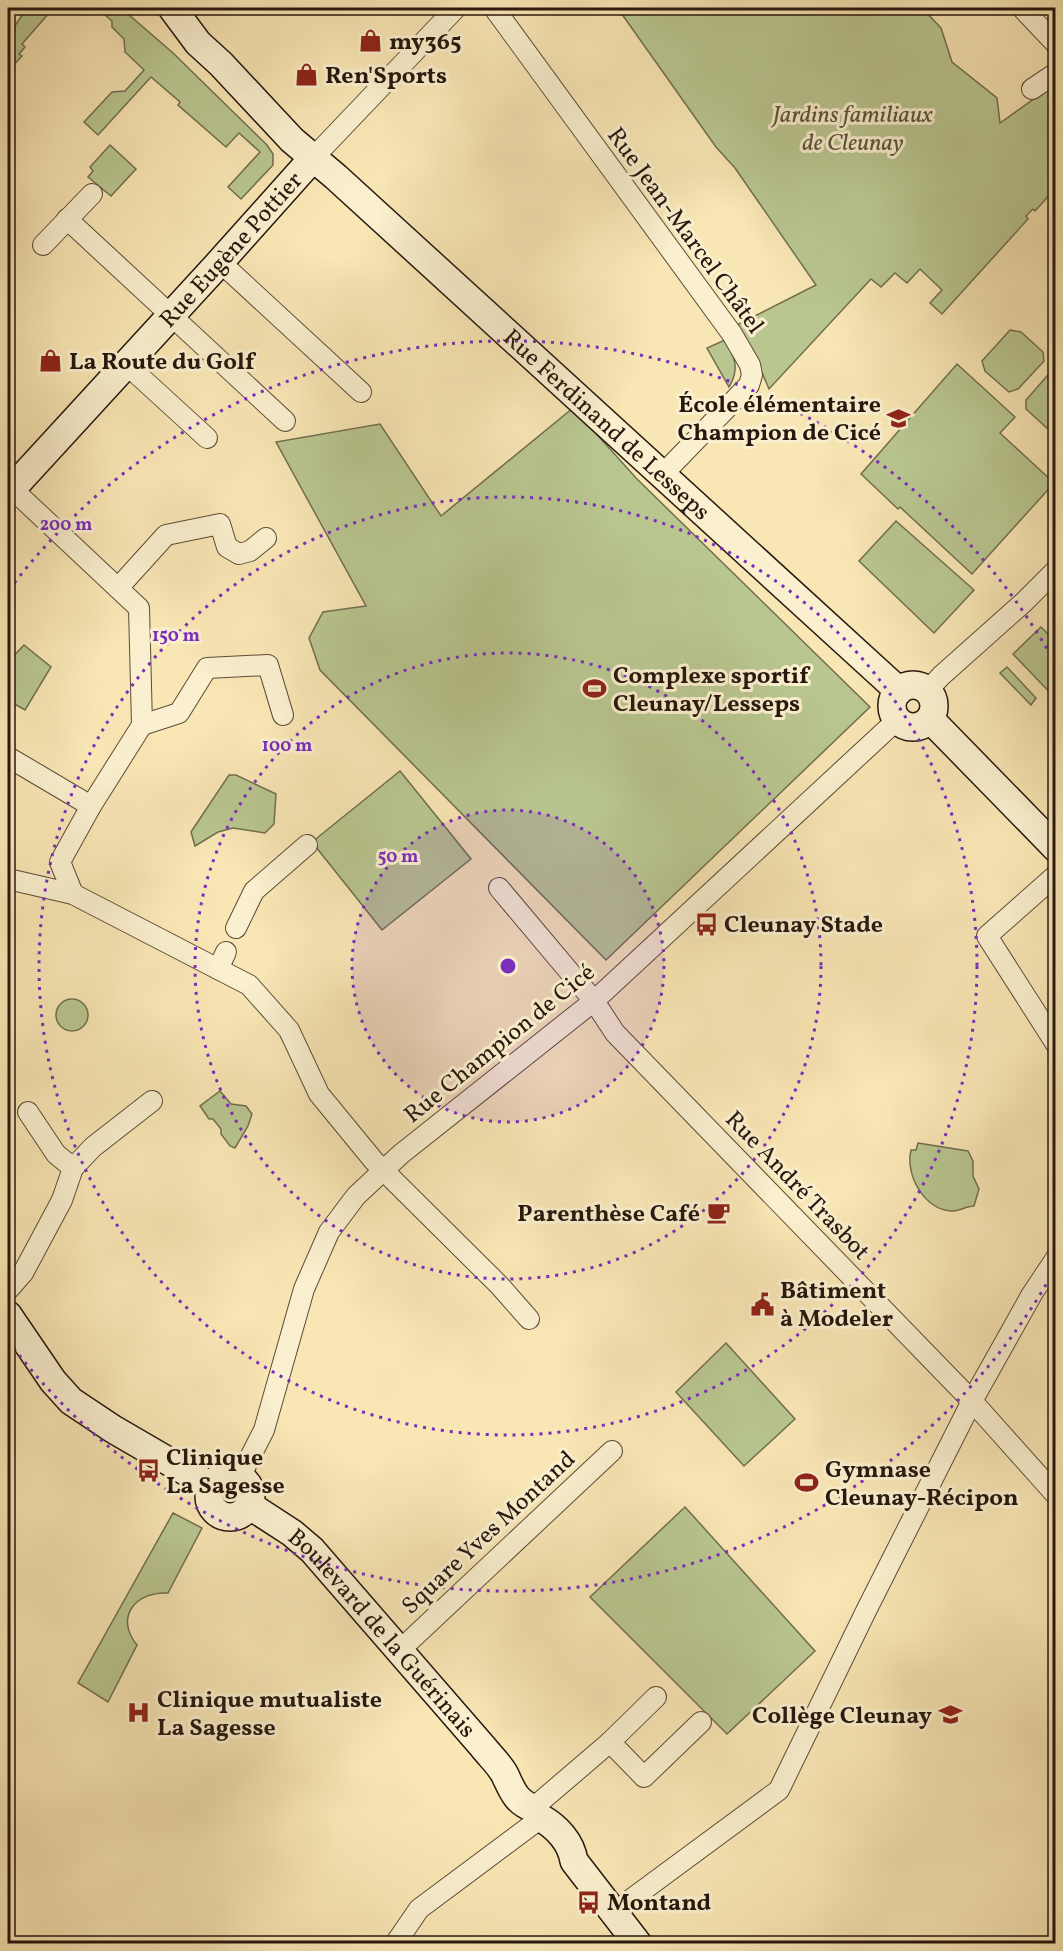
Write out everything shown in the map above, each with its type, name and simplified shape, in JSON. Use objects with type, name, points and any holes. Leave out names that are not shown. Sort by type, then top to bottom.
[{"type":"street","name":"Rue Ferdinand de Lesseps","points":[[172,8],[198,43],[287,134],[899,691]]},
{"type":"street","name":"Rue Eugène Pottier","points":[[9,489],[220,262],[313,158],[456,8]]},
{"type":"street","name":"Rue Jean-Marcel Châtel","points":[[494,8],[732,334],[750,365],[752,375],[749,385],[663,474]]},
{"type":"street","points":[[1022,8],[1056,44]]},
{"type":"street","points":[[1032,89],[1056,73]]},
{"type":"street","points":[[43,245],[92,194]]},
{"type":"street","points":[[68,219],[285,421]]},
{"type":"street","points":[[220,262],[361,392]]},
{"type":"street","points":[[126,363],[207,438]]},
{"type":"street","points":[[9,489],[139,608],[142,724],[91,806],[60,862],[74,894]]},
{"type":"street","points":[[118,588],[166,535],[220,524],[227,548],[239,554],[250,551],[266,538]]},
{"type":"street","points":[[927,691],[1056,570]]},
{"type":"street","points":[[142,724],[179,713],[207,668],[268,664],[283,715]]},
{"type":"street","points":[[914,686],[927,691],[934,704],[930,719],[917,727],[897,720],[892,705],[899,691],[914,686]]},
{"type":"street","points":[[930,719],[1056,848]]},
{"type":"street","name":"Rue Champion de Cicé","points":[[240,1477],[264,1430],[304,1288],[329,1232],[356,1196],[400,1155],[594,1001],[897,720]]},
{"type":"street","points":[[8,757],[91,806]]},
{"type":"street","points":[[236,928],[254,891],[306,845]]},
{"type":"street","points":[[1056,875],[987,936],[1056,1044]]},
{"type":"street","points":[[8,879],[74,894],[222,960],[249,985],[289,1030],[319,1094],[383,1171],[499,1285],[529,1319]]},
{"type":"street","name":"Rue André Trasbot","points":[[499,888],[594,1001],[615,1034],[972,1401],[1056,1495]]},
{"type":"street","points":[[8,1290],[23,1273],[57,1211],[73,1168],[93,1147],[152,1101]]},
{"type":"street","points":[[28,1112],[56,1154],[73,1168]]},
{"type":"street","points":[[616,1915],[630,1900],[779,1790],[972,1401],[1032,1294],[1056,1258]]},
{"type":"street","points":[[8,1315],[52,1381],[71,1401],[113,1429],[211,1486]]},
{"type":"street","name":"Square Yves Montand","points":[[399,1650],[612,1451]]},
{"type":"street","points":[[229,1474],[240,1477],[247,1482],[250,1490],[249,1505],[242,1513],[232,1517],[223,1516],[214,1511],[208,1494],[211,1486],[219,1477],[229,1474]]},
{"type":"street","name":"Boulevard de la Guérinais","points":[[249,1505],[292,1533],[312,1550],[504,1773],[510,1788],[520,1800],[537,1813],[547,1836],[561,1853],[574,1861],[638,1944]]},
{"type":"street","points":[[395,1944],[419,1909],[537,1813],[656,1697]]},
{"type":"street","points":[[610,1742],[644,1777],[701,1722]]},
{"type":"green space","points":[[27,8],[94,8],[92,10],[50,12],[22,44],[25,47],[19,54],[22,56],[10,69],[12,95],[8,91],[8,36]]},
{"type":"green space","points":[[97,8],[121,8],[173,53],[267,145],[273,154],[273,165],[241,199],[228,187],[260,152],[239,133],[226,147],[178,105],[180,102],[151,77],[98,135],[84,122],[112,92],[125,91],[144,70],[125,52],[124,39],[112,27],[112,21]]},
{"type":"green space","name":"Jardins familiaux de Cleunay","points":[[597,8],[922,8],[941,28],[952,62],[997,98],[1000,123],[1055,84],[1055,189],[1035,211],[1033,209],[1026,216],[1028,219],[942,314],[930,303],[942,290],[920,269],[907,283],[895,273],[881,287],[871,279],[769,389],[755,356],[735,326],[816,285],[735,168],[716,147],[619,10]]},
{"type":"green space","points":[[110,145],[136,169],[111,196],[88,177],[93,171],[90,167]]},
{"type":"green space","points":[[1010,330],[1021,332],[1043,352],[1044,361],[1018,389],[1009,392],[985,371],[982,361]]},
{"type":"green space","points":[[725,340],[735,363],[729,387],[707,348]]},
{"type":"green space","points":[[957,364],[1015,417],[1000,433],[1054,483],[972,574],[861,474]]},
{"type":"green space","points":[[1055,367],[1055,428],[1054,426],[1049,430],[1026,409],[1026,400]]},
{"type":"green space","name":"Complexe sportif Cleunay/Lesseps","points":[[573,408],[637,479],[870,707],[606,960],[320,670],[309,638],[323,612],[366,606],[276,442],[380,424],[441,516]]},
{"type":"green space","points":[[896,521],[974,590],[934,633],[859,561]]},
{"type":"green space","points":[[1041,627],[1055,641],[1055,698],[1013,654]]},
{"type":"green space","points":[[24,645],[51,667],[25,710],[13,703],[8,707],[8,662]]},
{"type":"green space","points":[[1007,667],[1036,698],[1031,705],[1000,673]]},
{"type":"green space","points":[[400,771],[471,859],[382,930],[312,842]]},
{"type":"green space","points":[[229,775],[236,775],[276,794],[274,824],[265,833],[233,828],[218,832],[195,846],[191,832]]},
{"type":"green space","points":[[72,999],[83,1004],[88,1015],[83,1026],[72,1031],[61,1026],[56,1015],[61,1004]]},
{"type":"green space","points":[[220,1091],[231,1104],[246,1106],[252,1114],[235,1148],[230,1146],[221,1134],[221,1129],[213,1119],[209,1119],[200,1106]]},
{"type":"green space","points":[[918,1143],[968,1151],[973,1161],[973,1176],[979,1189],[974,1206],[951,1211],[941,1209],[925,1197],[914,1180],[911,1170],[911,1150],[916,1150]]},
{"type":"green space","points":[[726,1343],[795,1419],[744,1466],[676,1392]]},
{"type":"green space","points":[[685,1507],[815,1651],[727,1734],[590,1597]]},
{"type":"green space","points":[[173,1513],[202,1528],[168,1593],[146,1596],[132,1608],[128,1616],[128,1625],[130,1635],[137,1645],[108,1702],[78,1683]]},
{"type":"place","name":"my365","points":[[371,41]]},
{"type":"place","name":"Ren'Sports","points":[[307,75]]},
{"type":"place","name":"La Route du Golf","points":[[51,361]]},
{"type":"place","name":"École élémentaire Champion de Cicé","points":[[899,418]]},
{"type":"place","name":"Complexe sportif Cleunay/Lesseps","points":[[595,689]]},
{"type":"place","name":"Cleunay Stade","points":[[706,924]]},
{"type":"place","name":"Parenthèse Café","points":[[718,1213]]},
{"type":"place","name":"Bâtiment à Modeler","points":[[762,1304]]},
{"type":"place","name":"Clinique La Sagesse","points":[[148,1471]]},
{"type":"place","name":"Gymnase Cleunay-Récipon","points":[[807,1483]]},
{"type":"place","name":"Clinique mutualiste La Sagesse","points":[[139,1713]]},
{"type":"place","name":"Collège Cleunay","points":[[950,1715]]},
{"type":"place","name":"Montand","points":[[589,1902]]}]
